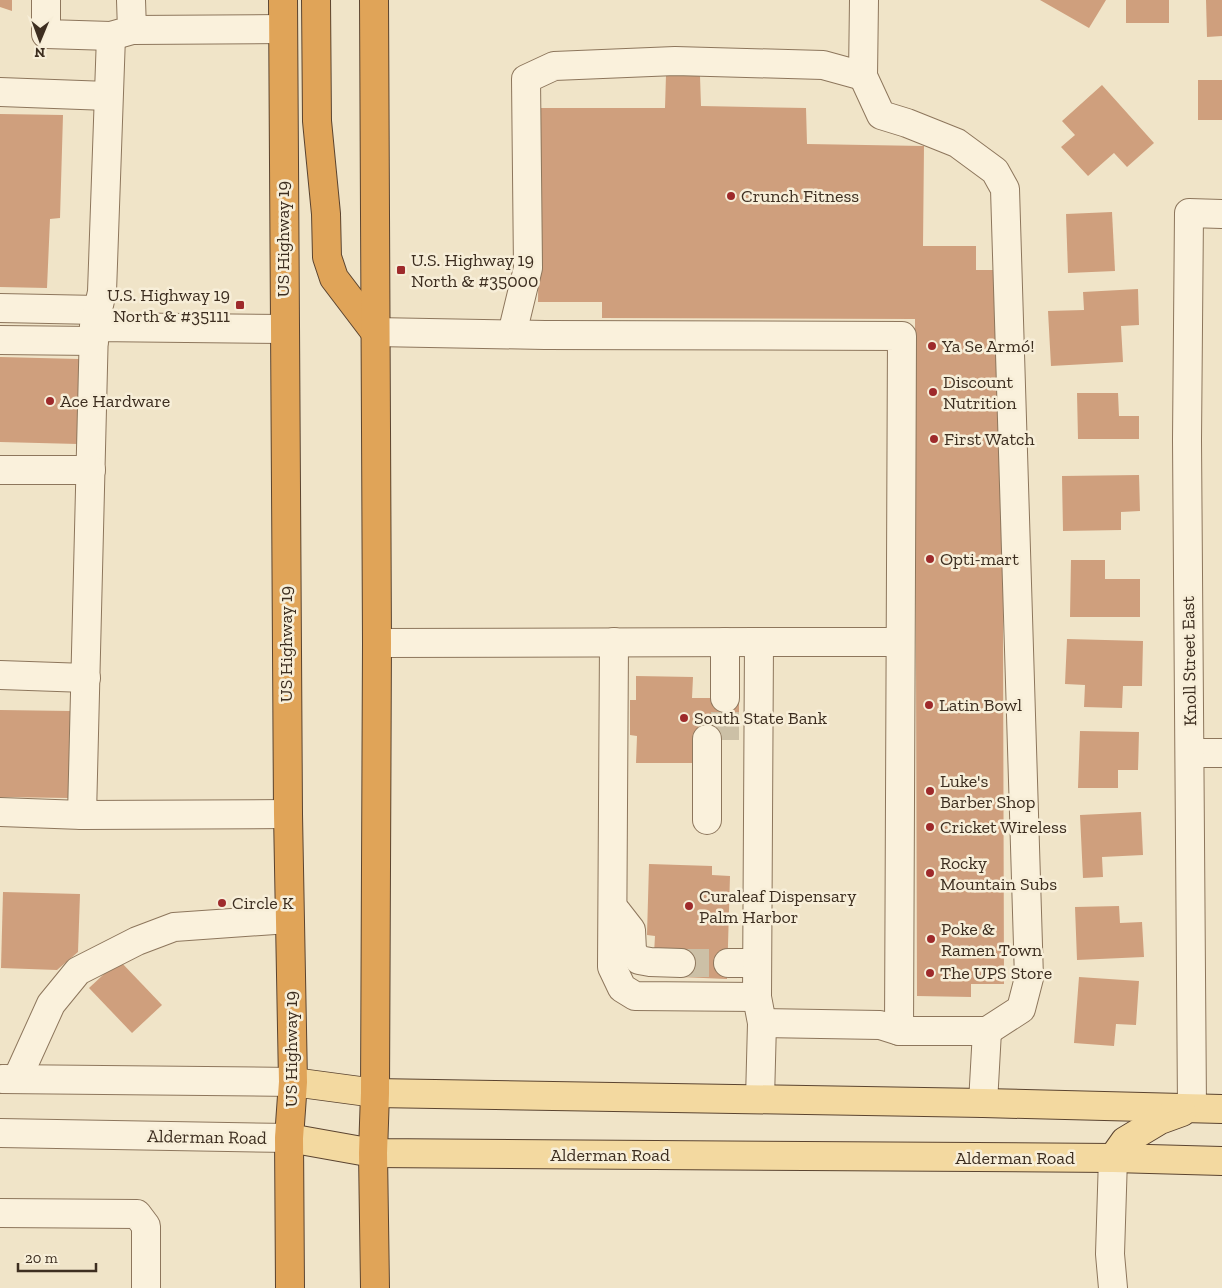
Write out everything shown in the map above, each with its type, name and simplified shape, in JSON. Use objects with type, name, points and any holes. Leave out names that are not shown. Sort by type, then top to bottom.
[{"type":"highway","name":"US Highway 19","points":[[283,0],[288,814],[293,1082],[289,1138],[290,1288]]},
{"type":"highway","points":[[316,0],[317,121],[326,214],[327,256],[334,278],[375,332]]},
{"type":"highway","points":[[374,0],[377,643],[375,1092],[373,1153],[374,1288]]},
{"type":"main road","points":[[293,1082],[375,1092],[1222,1109]]},
{"type":"main road","points":[[1113,1158],[1125,1140],[1160,1120],[1192,1108]]},
{"type":"main road","name":"Alderman Road","points":[[289,1138],[373,1153],[1113,1158],[1222,1161]]},
{"type":"street","points":[[46,0],[46,34],[283,30]]},
{"type":"street","points":[[82,815],[95,326],[102,292],[108,96],[121,33],[131,0]]},
{"type":"street","points":[[614,642],[612,966],[622,988],[635,996],[880,1025],[899,1031],[987,1031],[1021,1009],[1029,978],[1005,189],[995,171],[957,143],[881,115],[863,76],[864,0]]},
{"type":"street","points":[[512,334],[528,268],[526,79],[554,66],[675,61],[823,65],[863,76]]},
{"type":"street","points":[[0,92],[108,96]]},
{"type":"street","name":"Knoll Street East","points":[[1192,1108],[1187,440],[1189,213],[1222,214]]},
{"type":"street","points":[[0,308],[95,326],[284,330]]},
{"type":"street","points":[[0,340],[95,326]]},
{"type":"street","points":[[375,332],[902,336],[899,1031]]},
{"type":"street","points":[[0,470],[91,470]]},
{"type":"street","points":[[716,642],[716,698]]},
{"type":"street","points":[[759,642],[757,963],[760,1010],[760,1099]]},
{"type":"street","points":[[377,643],[900,642]]},
{"type":"street","points":[[0,675],[86,678]]},
{"type":"street","points":[[716,740],[716,820]]},
{"type":"street","points":[[1190,753],[1222,753]]},
{"type":"street","points":[[0,812],[82,815],[288,814]]},
{"type":"street","points":[[612,907],[631,930],[632,951],[639,960],[681,962]]},
{"type":"street","points":[[289,919],[174,926],[137,941],[78,971],[50,1004],[8,1079],[293,1082]]},
{"type":"street","points":[[728,963],[757,963]]},
{"type":"street","points":[[983,1103],[987,1031]]},
{"type":"street","name":"Alderman Road","points":[[0,1133],[289,1138]]},
{"type":"street","points":[[1113,1158],[1110,1254],[1113,1288]]},
{"type":"street","points":[[0,1213],[137,1214],[146,1226],[146,1288]]},
{"type":"building","points":[[0,0],[12,0],[12,11],[0,7]]},
{"type":"building","points":[[1040,0],[1106,0],[1089,28]]},
{"type":"building","points":[[1126,0],[1169,0],[1169,23],[1126,23]]},
{"type":"building","points":[[1206,0],[1222,0],[1222,36],[1207,37]]},
{"type":"building","points":[[666,75],[700,76],[701,106],[806,108],[807,144],[924,146],[923,246],[976,246],[976,270],[1002,270],[1004,984],[971,984],[971,997],[917,996],[915,319],[602,318],[602,302],[538,302],[540,108],[665,108]]},
{"type":"building","points":[[1198,80],[1222,80],[1222,120],[1198,120]]},
{"type":"building","points":[[1102,85],[1154,143],[1127,167],[1114,153],[1088,176],[1061,147],[1075,135],[1062,121]]},
{"type":"building","points":[[0,114],[63,115],[60,218],[50,219],[47,288],[0,287]]},
{"type":"building","points":[[1112,212],[1115,271],[1068,273],[1066,214]]},
{"type":"building","points":[[1138,289],[1139,325],[1121,326],[1123,362],[1051,366],[1048,311],[1084,310],[1083,292]]},
{"type":"building","points":[[0,357],[79,359],[78,444],[0,442]]},
{"type":"building","points":[[1077,393],[1118,393],[1119,416],[1139,416],[1139,439],[1078,439]]},
{"type":"building","points":[[1139,475],[1140,511],[1121,512],[1121,530],[1063,531],[1062,476]]},
{"type":"building","points":[[1071,560],[1105,560],[1105,579],[1140,579],[1140,617],[1070,617]]},
{"type":"building","points":[[1067,639],[1143,641],[1142,686],[1123,686],[1122,708],[1084,707],[1085,685],[1065,684]]},
{"type":"building","name":"South State Bank","points":[[636,676],[693,677],[692,698],[739,698],[739,739],[695,739],[695,763],[636,763],[637,736],[630,735],[630,700],[636,700]]},
{"type":"building","points":[[0,710],[71,711],[69,798],[0,797]]},
{"type":"building","points":[[1080,731],[1139,732],[1138,770],[1118,770],[1118,788],[1078,788]]},
{"type":"building","points":[[1141,812],[1143,855],[1102,857],[1103,877],[1083,878],[1080,815]]},
{"type":"building","name":"Curaleaf Dispensary Palm Harbor","points":[[649,864],[712,866],[712,875],[730,876],[727,979],[680,977],[681,955],[654,954],[655,936],[647,935]]},
{"type":"building","points":[[3,892],[80,894],[78,952],[57,970],[1,968]]},
{"type":"building","points":[[1119,906],[1120,923],[1142,922],[1144,957],[1077,960],[1075,907]]},
{"type":"building","points":[[119,960],[162,1005],[132,1033],[89,988]]},
{"type":"building","points":[[1079,977],[1139,981],[1136,1025],[1116,1024],[1114,1046],[1074,1043]]},
{"type":"tunnel","points":[[725,698],[725,740]]},
{"type":"tunnel","points":[[681,963],[728,963]]},
{"type":"place","name":"Crunch Fitness","points":[[731,196]]},
{"type":"place","name":"U.S. Highway 19 North & #35000","points":[[401,270]]},
{"type":"place","name":"U.S. Highway 19 North & #35111","points":[[240,305]]},
{"type":"place","name":"Ya Se Armó!","points":[[932,346]]},
{"type":"place","name":"Discount Nutrition","points":[[933,392]]},
{"type":"place","name":"Ace Hardware","points":[[50,401]]},
{"type":"place","name":"First Watch","points":[[934,439]]},
{"type":"place","name":"Opti-mart","points":[[930,559]]},
{"type":"place","name":"Latin Bowl","points":[[929,705]]},
{"type":"place","name":"South State Bank","points":[[684,718]]},
{"type":"place","name":"Luke's Barber Shop","points":[[930,791]]},
{"type":"place","name":"Cricket Wireless","points":[[930,827]]},
{"type":"place","name":"Rocky Mountain Subs","points":[[930,873]]},
{"type":"place","name":"Circle K","points":[[222,903]]},
{"type":"place","name":"Curaleaf Dispensary Palm Harbor","points":[[689,906]]},
{"type":"place","name":"Poke & Ramen Town","points":[[931,939]]},
{"type":"place","name":"The UPS Store","points":[[930,973]]}]
